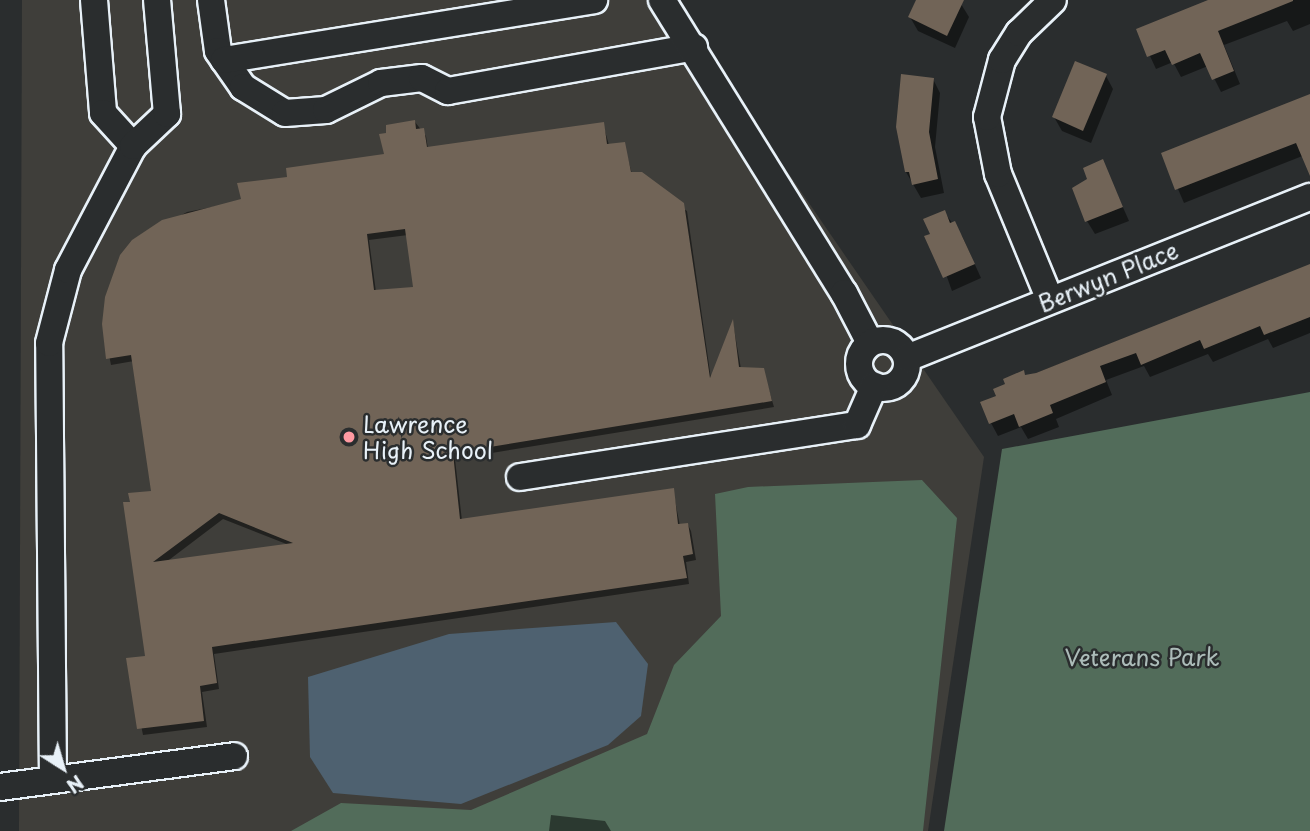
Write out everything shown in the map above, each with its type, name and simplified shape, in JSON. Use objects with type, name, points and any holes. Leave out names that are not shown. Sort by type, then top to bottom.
[{"type":"street","points":[[94,0],[103,113],[133,146]]},
{"type":"street","points":[[53,780],[49,343],[68,270],[133,146],[167,114],[165,51],[157,0]]},
{"type":"street","points":[[211,0],[218,51],[243,87],[285,113],[326,110],[381,83],[422,78],[448,91],[694,47]]},
{"type":"street","points":[[224,60],[594,0]]},
{"type":"street","points":[[662,0],[694,47],[844,293],[870,343]]},
{"type":"street","points":[[1050,300],[998,174],[988,117],[1002,60],[1019,33],[1054,0]]},
{"type":"street","name":"Berwyn Place","points":[[907,358],[1310,197]]},
{"type":"street","points":[[892,341],[907,358],[902,380],[889,388],[874,386],[859,370],[860,355],[870,343],[892,341]]},
{"type":"street","points":[[520,477],[857,425],[874,386]]},
{"type":"street","points":[[0,787],[234,756]]},
{"type":"shaded area","name":"Lawrence High School","points":[[22,0],[669,0],[984,457],[928,831],[19,831]]},
{"type":"green space","name":"Veterans Park","points":[[1310,392],[1310,831],[944,831],[1002,449]]},
{"type":"green space","points":[[922,480],[957,518],[923,831],[291,831],[341,803],[471,810],[647,734],[674,665],[721,616],[715,494],[748,487]]},
{"type":"water","points":[[616,622],[648,664],[641,716],[608,745],[461,804],[333,793],[310,757],[308,677],[449,634]]},
{"type":"building","points":[[916,0],[964,0],[947,36],[908,17]]},
{"type":"building","points":[[1208,0],[1293,1],[1218,31],[1234,71],[1212,80],[1200,53],[1172,65],[1165,50],[1147,57],[1136,29]]},
{"type":"building","points":[[1075,61],[1107,74],[1083,131],[1052,117]]},
{"type":"building","points":[[901,74],[934,78],[929,132],[938,179],[912,185],[909,172],[905,172],[896,127]]},
{"type":"building","points":[[1310,94],[1310,176],[1296,143],[1175,190],[1161,153]]},
{"type":"building","name":"Lawrence High School","points":[[415,120],[416,129],[424,128],[427,147],[604,122],[607,144],[625,142],[631,172],[642,172],[684,203],[710,378],[733,319],[739,367],[764,368],[772,401],[453,453],[460,519],[674,488],[678,524],[688,523],[693,554],[683,556],[687,578],[212,647],[217,683],[200,686],[204,721],[137,729],[126,658],[145,656],[123,502],[130,502],[128,493],[151,491],[131,355],[106,359],[102,324],[105,297],[120,255],[132,240],[162,220],[241,199],[237,183],[287,177],[286,168],[384,154],[379,134],[386,133],[386,125]],"holes":[[[405,229],[413,287],[374,290],[367,234]],[[219,513],[293,543],[153,562]]]},
{"type":"building","points":[[1103,159],[1123,207],[1085,222],[1072,188],[1087,179],[1083,168]]},
{"type":"building","points":[[945,210],[950,223],[955,221],[975,264],[943,278],[924,236],[930,234],[923,219]]},
{"type":"building","points":[[1310,264],[1310,317],[1264,335],[1260,326],[1204,349],[1200,340],[1141,365],[1136,353],[1100,366],[1106,382],[1050,405],[1053,413],[1019,427],[1014,414],[989,424],[980,402],[996,396],[993,389],[1005,384],[1003,379],[1024,370],[1025,375],[1036,373]]},
{"type":"place","name":"Lawrence High School","points":[[349,437]]}]
